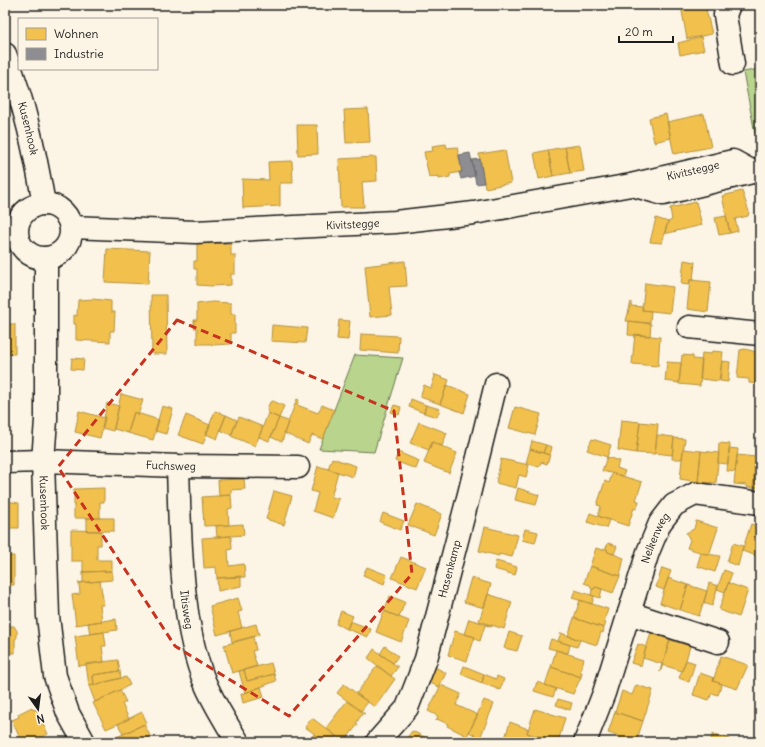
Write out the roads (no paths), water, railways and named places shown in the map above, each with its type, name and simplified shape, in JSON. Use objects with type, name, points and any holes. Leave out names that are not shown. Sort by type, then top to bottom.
[{"type":"street","points":[[729,5],[725,15],[732,64]]},
{"type":"street","name":"Kusenhook","points":[[5,54],[24,108],[34,146],[44,204]]},
{"type":"street","name":"Kivitstegge","points":[[71,228],[195,232],[396,222],[474,212],[631,185],[733,161],[756,171]]},
{"type":"street","points":[[44,204],[61,210],[67,217],[71,228],[66,246],[58,254],[46,258],[39,257],[28,252],[12,239],[18,230],[20,221],[25,213],[31,208],[44,204]]},
{"type":"street","name":"Kusenhook","points":[[46,258],[46,412],[43,461],[46,585],[51,648],[55,676],[68,713],[84,742]]},
{"type":"street","points":[[689,327],[760,334]]},
{"type":"street","name":"Hasenkamp","points":[[377,742],[407,708],[426,659],[496,384]]},
{"type":"street","name":"Fuchsweg","points":[[5,462],[43,461],[178,466],[298,467]]},
{"type":"street","name":"Iltisweg","points":[[178,466],[180,541],[189,623],[202,675],[238,742]]},
{"type":"street","name":"Nelkenweg","points":[[585,742],[604,693],[629,613],[660,523],[674,504],[695,494],[760,503]]},
{"type":"street","points":[[629,613],[718,642]]}]
